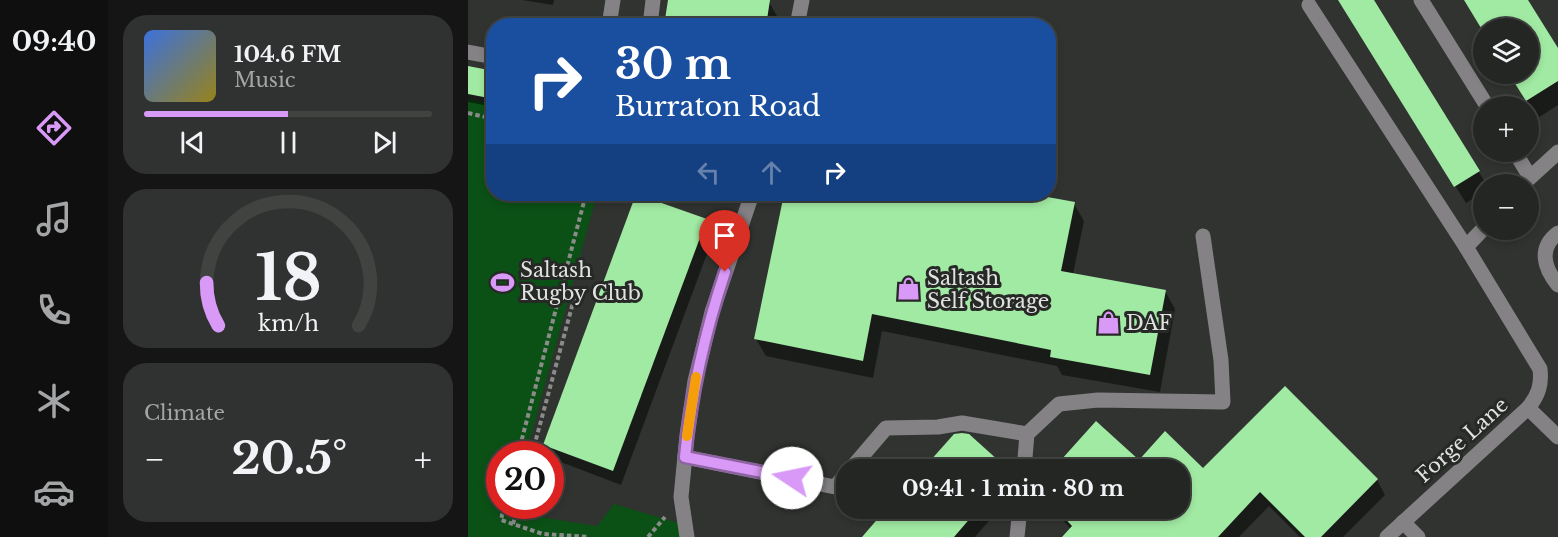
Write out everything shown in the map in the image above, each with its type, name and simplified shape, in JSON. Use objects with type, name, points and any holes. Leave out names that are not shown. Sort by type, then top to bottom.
[{"type":"street","points":[[610,18],[613,0]]},
{"type":"street","points":[[651,18],[653,0]]},
{"type":"street","points":[[799,18],[802,0]]},
{"type":"street","points":[[1421,0],[1481,96]]},
{"type":"street","points":[[1309,5],[1466,247],[1473,240]]},
{"type":"street","points":[[468,52],[486,55]]},
{"type":"street","points":[[1534,174],[1558,152]]},
{"type":"street","points":[[687,537],[681,497],[695,381],[712,312],[750,201]]},
{"type":"street","points":[[1558,233],[1547,245],[1544,254],[1545,264],[1558,285]]},
{"type":"street","points":[[1024,459],[1027,434],[1059,404],[1098,400],[1223,402],[1221,360],[1203,236]]},
{"type":"street","name":"Forge Lane","points":[[1387,537],[1528,408],[1539,389],[1540,369],[1466,247]]},
{"type":"street","points":[[1528,408],[1558,437]]},
{"type":"street","points":[[859,459],[886,428],[938,427],[962,423],[1027,434]]},
{"type":"street","points":[[685,457],[836,485]]},
{"type":"street","points":[[1017,537],[1019,519]]},
{"type":"street","points":[[1402,522],[1418,537]]},
{"type":"path","points":[[468,113],[486,117]]},
{"type":"path","points":[[521,441],[584,201]]},
{"type":"path","points":[[536,441],[574,299],[559,295]]},
{"type":"path","points":[[501,519],[543,534],[589,537]]},
{"type":"path","points":[[513,524],[514,519]]},
{"type":"green space","points":[[468,99],[486,103],[486,201],[595,201],[530,441],[486,441],[486,519],[552,519],[597,526],[614,504],[685,525],[687,537],[468,537]]},
{"type":"building","points":[[668,0],[770,0],[767,18],[665,18]]},
{"type":"building","points":[[1338,0],[1374,0],[1480,171],[1454,187]]},
{"type":"building","points":[[1464,0],[1528,0],[1558,48],[1558,81],[1534,96],[1523,96],[1515,84],[1539,84],[1539,18],[1475,18]]},
{"type":"building","points":[[468,66],[486,69],[486,97],[468,94]]},
{"type":"building","name":"Saltash Self Storage","points":[[1056,199],[1075,202],[1061,271],[1166,290],[1150,375],[1050,357],[1051,350],[872,314],[863,361],[754,339],[783,201],[1056,201]]},
{"type":"building","points":[[633,201],[656,201],[707,219],[613,471],[564,453],[564,441],[544,441]]},
{"type":"building","points":[[1285,386],[1378,479],[1321,537],[1305,537],[1260,492],[1218,537],[1062,537],[1072,526],[1065,519],[1190,519],[1190,459],[1140,459],[1165,431],[1203,468]]},
{"type":"building","points":[[1096,421],[1138,459],[1062,459]]},
{"type":"building","points":[[954,434],[969,434],[997,459],[932,459]]},
{"type":"building","points":[[878,519],[970,519],[954,537],[862,537]]},
{"type":"slow traffic","points":[[687,436],[696,377]]},
{"type":"place","name":"Saltash Rugby Club","points":[[502,282]]},
{"type":"place","name":"Saltash Self Storage","points":[[909,289]]},
{"type":"place","name":"DAF","points":[[1108,323]]},
{"type":"route","points":[[725,272],[712,312],[695,381],[685,457],[792,478]]}]
